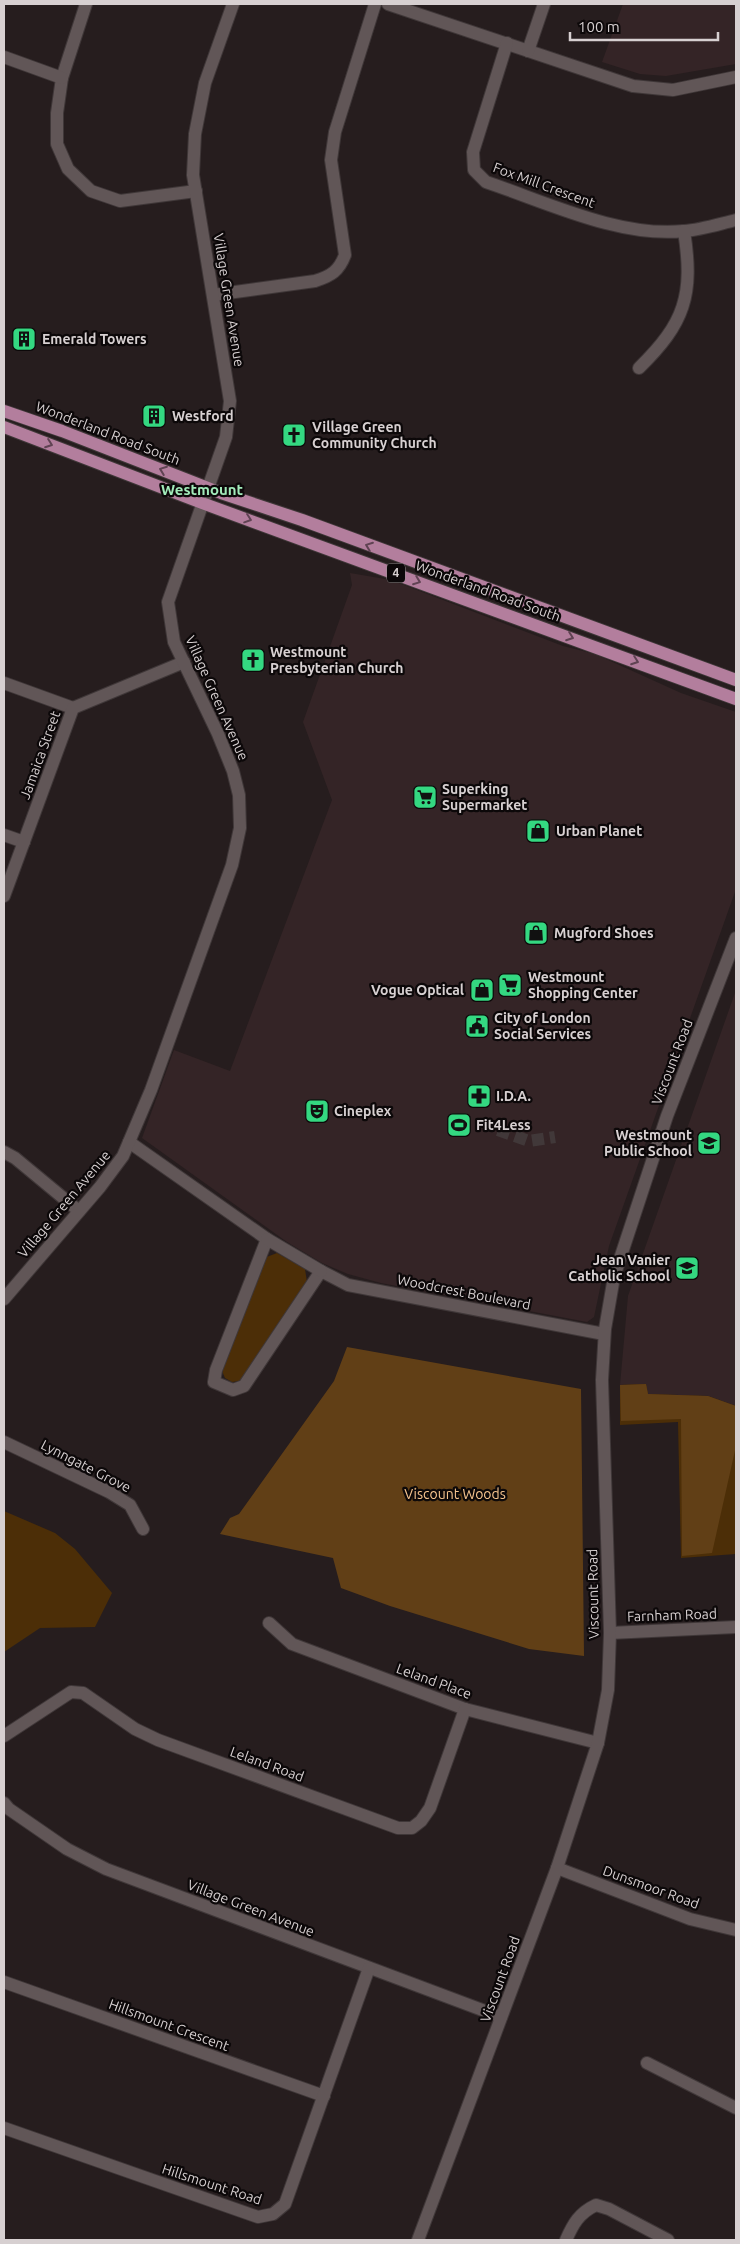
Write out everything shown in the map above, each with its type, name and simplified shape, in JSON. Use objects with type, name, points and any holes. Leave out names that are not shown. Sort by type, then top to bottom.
[{"type":"main road","name":"Wonderland Road South","points":[[4,411],[736,680]]},
{"type":"main road","name":"Wonderland Road South","points":[[4,427],[202,503],[736,699]]},
{"type":"street","points":[[86,4],[62,78],[57,113],[57,144],[68,169],[91,191],[120,200],[196,191]]},
{"type":"street","name":"Village Green Avenue","points":[[4,1299],[123,1156],[151,1090],[232,865],[240,828],[239,795],[233,771],[174,642],[168,602],[226,437],[230,402],[193,175],[195,134],[205,83],[233,4]]},
{"type":"street","points":[[213,295],[315,281],[330,276],[341,267],[345,255],[331,160],[335,132],[375,4]]},
{"type":"street","points":[[388,4],[632,86],[673,90],[736,77]]},
{"type":"street","points":[[528,51],[544,4]]},
{"type":"street","name":"Fox Mill Crescent","points":[[506,44],[473,152],[474,170],[486,182],[614,226],[644,231],[684,231],[736,220]]},
{"type":"street","points":[[4,57],[62,78]]},
{"type":"street","points":[[639,368],[656,351],[673,328],[687,295],[690,263],[684,231]]},
{"type":"street","name":"Jamaica Street","points":[[4,896],[73,708],[184,662]]},
{"type":"street","points":[[4,683],[73,708]]},
{"type":"street","points":[[4,836],[24,842]]},
{"type":"street","name":"Viscount Road","points":[[418,2240],[557,1868],[598,1743],[608,1690],[610,1633],[602,1380],[604,1334],[614,1276],[636,1207],[667,1116],[736,938]]},
{"type":"street","name":"Woodcrest Boulevard","points":[[129,1142],[267,1239],[348,1285],[604,1334]]},
{"type":"street","points":[[4,1152],[15,1158],[79,1211]]},
{"type":"street","points":[[267,1239],[216,1370],[214,1382],[233,1390],[244,1386],[321,1271]]},
{"type":"street","name":"Lynngate Grove","points":[[4,1442],[116,1496],[130,1505],[143,1529]]},
{"type":"street","name":"Leland Place","points":[[270,1623],[292,1644],[465,1708],[598,1743]]},
{"type":"street","name":"Farnham Road","points":[[610,1633],[736,1627]]},
{"type":"street","name":"Leland Road","points":[[4,1736],[58,1699],[71,1692],[83,1693],[135,1729],[158,1740],[398,1828],[412,1828],[421,1821],[430,1808],[465,1708]]},
{"type":"street","name":"Village Green Avenue","points":[[5,1809],[67,1849],[106,1869],[501,2018]]},
{"type":"street","name":"Dunsmoor Road","points":[[557,1868],[690,1918],[736,1930]]},
{"type":"street","name":"Hillsmount Road","points":[[4,2128],[258,2217],[273,2214],[285,2204],[369,1968]]},
{"type":"street","name":"Hillsmount Crescent","points":[[4,1982],[324,2096]]},
{"type":"street","points":[[647,2063],[736,2108]]},
{"type":"street","points":[[566,2240],[575,2221],[584,2210],[596,2205],[609,2209],[668,2240]]},
{"type":"shaded area","points":[[623,4],[736,4],[736,64],[666,76],[640,74],[602,62]]},
{"type":"shaded area","points":[[350,573],[391,580],[563,646],[595,654],[681,693],[736,712],[736,889],[609,1246],[594,1317],[587,1322],[381,1283],[348,1274],[322,1263],[287,1242],[142,1138],[174,1050],[230,1071],[332,800],[303,722],[352,585]]},
{"type":"shaded area","name":"Jean Vanier Catholic School","points":[[736,990],[736,1406],[708,1396],[648,1394],[645,1384],[620,1385],[628,1296]]},
{"type":"shaded area","points":[[277,1253],[305,1269],[307,1282],[247,1375],[239,1381],[232,1382],[225,1378],[222,1371],[264,1258]]},
{"type":"shaded area","points":[[646,1384],[648,1394],[708,1396],[736,1406],[736,1554],[681,1558],[678,1422],[620,1425],[620,1385]]},
{"type":"shaded area","points":[[4,1511],[55,1533],[75,1549],[112,1593],[95,1627],[40,1628],[4,1652]]},
{"type":"green space","name":"Viscount Woods","points":[[347,1347],[581,1389],[584,1656],[529,1649],[390,1606],[341,1588],[333,1558],[220,1534],[230,1518],[239,1514],[334,1381]]},
{"type":"green space","points":[[646,1384],[648,1394],[708,1396],[736,1406],[736,1446],[712,1553],[682,1556],[681,1419],[621,1421],[620,1385]]},
{"type":"tunnel","points":[[498,1130],[529,1141],[555,1137]]},
{"type":"place","name":"Emerald Towers","points":[[24,339]]},
{"type":"place","name":"Westford","points":[[154,416]]},
{"type":"place","name":"Village Green Community Church","points":[[294,435]]},
{"type":"place","name":"Westmount Presbyterian Church","points":[[253,660]]},
{"type":"place","name":"Superking Supermarket","points":[[425,797]]},
{"type":"place","name":"Urban Planet","points":[[538,831]]},
{"type":"place","name":"Mugford Shoes","points":[[536,933]]},
{"type":"place","name":"Westmount Shopping Center","points":[[510,985]]},
{"type":"place","name":"Vogue Optical","points":[[482,990]]},
{"type":"place","name":"City of London Social Services","points":[[477,1026]]},
{"type":"place","name":"I.D.A.","points":[[479,1096]]},
{"type":"place","name":"Cineplex","points":[[317,1111]]},
{"type":"place","name":"Fit4Less","points":[[459,1125]]},
{"type":"place","name":"Westmount Public School","points":[[709,1143]]},
{"type":"place","name":"Jean Vanier Catholic School","points":[[687,1268]]},
{"type":"district","name":"Westmount","points":[[202,490]]}]
